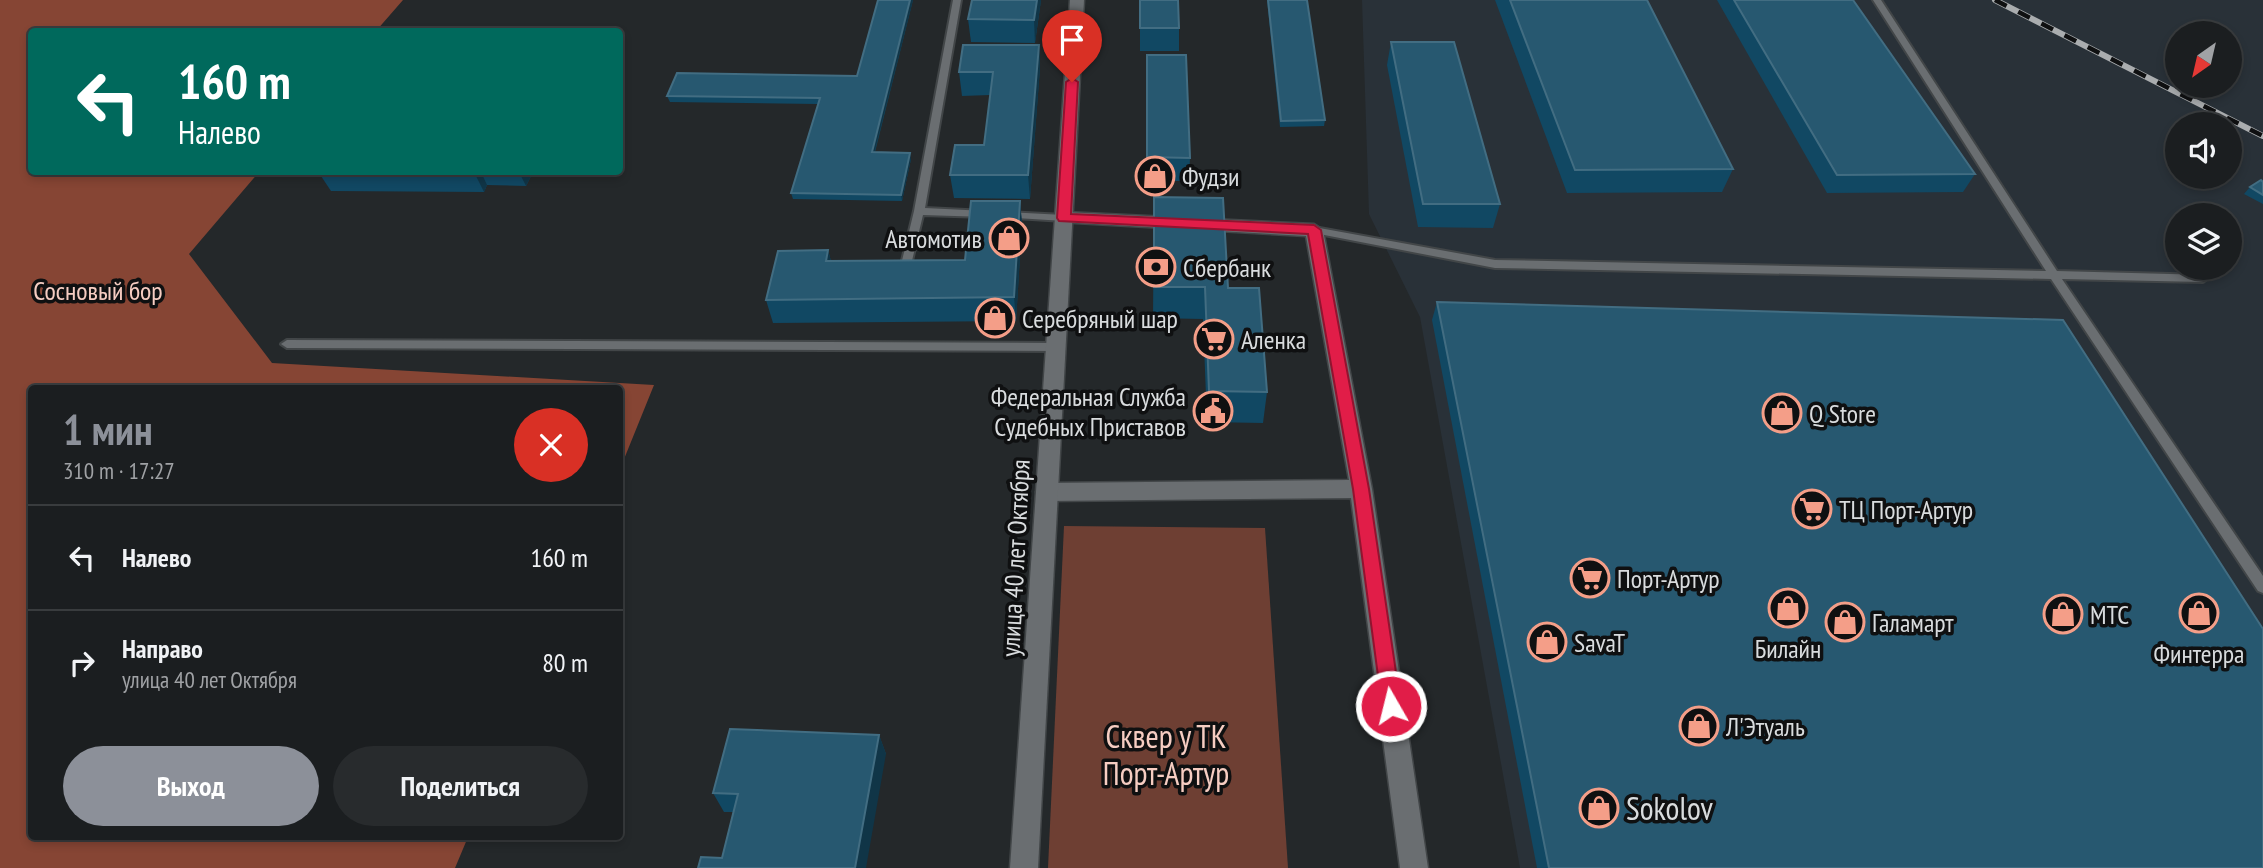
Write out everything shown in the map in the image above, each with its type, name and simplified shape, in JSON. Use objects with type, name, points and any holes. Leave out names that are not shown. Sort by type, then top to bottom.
[{"type":"street","name":"улица 40 лет Октября","points":[[1024,868],[1077,0]]},
{"type":"street","points":[[1064,218],[1314,230],[1361,489],[1414,868]]},
{"type":"street","points":[[1047,492],[1361,489]]},
{"type":"lane","points":[[905,269],[919,211],[957,0]]},
{"type":"lane","points":[[1878,0],[2053,274],[2263,587]]},
{"type":"lane","points":[[919,211],[1064,218]]},
{"type":"lane","points":[[1314,230],[1495,264],[2165,277]]},
{"type":"lane","points":[[287,344],[1056,347]]},
{"type":"shaded area","points":[[1362,0],[2263,0],[2263,868],[1520,868],[1420,317],[1369,214]]},
{"type":"green space","name":"Сосновый бор","points":[[0,0],[403,0],[379,28],[28,28],[28,175],[256,175],[189,254],[272,363],[654,385],[623,462],[623,385],[28,385],[28,840],[467,840],[455,868],[0,868]]},
{"type":"green space","name":"Сквер у ТК Порт-Артур","points":[[1064,526],[1265,528],[1288,868],[1048,868]]},
{"type":"building","points":[[878,0],[910,0],[872,152],[910,153],[901,195],[791,193],[820,98],[667,96],[677,73],[857,76]]},
{"type":"building","points":[[972,0],[1037,0],[1034,20],[968,19]]},
{"type":"building","points":[[1140,0],[1178,0],[1179,28],[1140,28]]},
{"type":"building","points":[[1268,0],[1307,0],[1325,120],[1281,121]]},
{"type":"building","points":[[1510,0],[1647,0],[1733,169],[1575,170]]},
{"type":"building","points":[[1734,0],[1853,0],[1975,174],[1837,175]]},
{"type":"building","points":[[1391,42],[1454,42],[1500,204],[1423,204]]},
{"type":"building","points":[[963,45],[1039,45],[1028,175],[950,175],[955,145],[984,145],[993,72],[959,72]]},
{"type":"building","points":[[1147,55],[1186,55],[1190,158],[1147,157]]},
{"type":"building","points":[[2261,180],[2263,182],[2263,195],[2250,187]]},
{"type":"building","points":[[1154,197],[1223,198],[1228,288],[1259,288],[1267,392],[1209,391],[1205,287],[1154,287]]},
{"type":"building","points":[[971,201],[1020,201],[1014,297],[766,300],[778,251],[828,250],[826,261],[965,260]]},
{"type":"building","name":"ТЦ Порт-Артур","points":[[1437,302],[2063,320],[2263,629],[2263,868],[1549,868]]},
{"type":"building","points":[[730,729],[879,735],[855,868],[698,868],[701,857],[722,858],[738,794],[713,793]]},
{"type":"railway","points":[[1995,0],[2263,136]]},
{"type":"place","name":"Фудзи","points":[[1155,176]]},
{"type":"place","name":"Автомотив","points":[[1009,238]]},
{"type":"place","name":"Сбербанк","points":[[1156,267]]},
{"type":"place","name":"Серебряный шар","points":[[995,318]]},
{"type":"place","name":"Аленка","points":[[1214,339]]},
{"type":"place","name":"Федеральная Служба Судебных Приставов","points":[[1213,411]]},
{"type":"place","name":"Q Store","points":[[1782,413]]},
{"type":"place","name":"ТЦ Порт-Артур","points":[[1812,509]]},
{"type":"place","name":"Порт-Артур","points":[[1590,578]]},
{"type":"place","name":"Билайн","points":[[1788,608]]},
{"type":"place","name":"Финтерра","points":[[2199,613]]},
{"type":"place","name":"МТС","points":[[2063,614]]},
{"type":"place","name":"Галамарт","points":[[1845,622]]},
{"type":"place","name":"SavaT","points":[[1547,642]]},
{"type":"place","name":"Л'Этуаль","points":[[1699,726]]},
{"type":"place","name":"Sokolov","points":[[1599,808]]},
{"type":"route","points":[[1072,82],[1064,218],[1314,230],[1361,489],[1391,706]]}]
